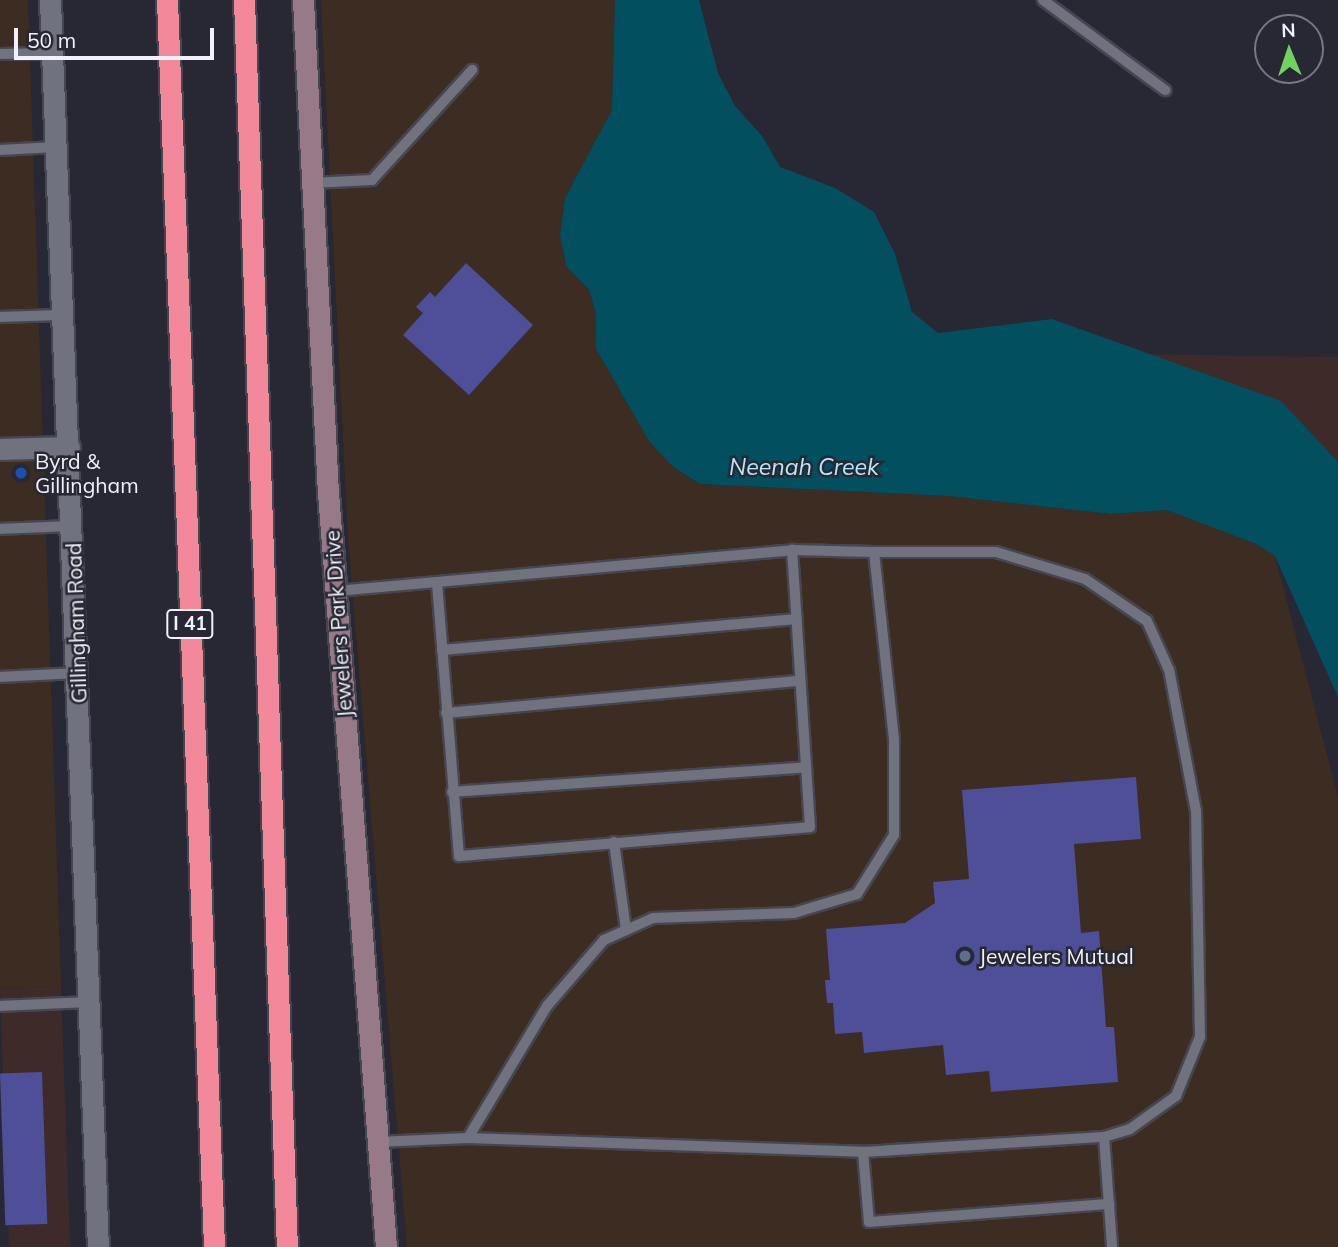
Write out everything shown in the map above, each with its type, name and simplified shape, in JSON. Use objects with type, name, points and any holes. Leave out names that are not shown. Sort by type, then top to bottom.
[{"type":"highway","name":"I 41","points":[[167,0],[214,1247]]},
{"type":"highway","points":[[244,0],[287,1247]]},
{"type":"street","name":"Gillingham Road","points":[[50,0],[98,1247]]},
{"type":"street","name":"Jewelers Park Drive","points":[[303,0],[311,183],[336,590],[386,1247]]},
{"type":"street","points":[[0,449],[69,446]]},
{"type":"lane","points":[[1043,0],[1165,90]]},
{"type":"lane","points":[[0,54],[52,53]]},
{"type":"lane","points":[[311,183],[372,180],[472,70]]},
{"type":"lane","points":[[0,150],[56,147]]},
{"type":"lane","points":[[0,317],[64,315]]},
{"type":"lane","points":[[0,529],[72,526]]},
{"type":"lane","points":[[437,583],[458,856],[810,827],[792,550]]},
{"type":"lane","points":[[336,590],[792,550],[996,552],[1085,579],[1147,621],[1169,670],[1196,811],[1200,1037],[1176,1096],[1130,1129],[1104,1137],[863,1152],[468,1138],[377,1142]]},
{"type":"lane","points":[[468,1138],[547,1006],[604,940],[653,918],[794,912],[857,894],[894,835],[894,740],[874,552]]},
{"type":"lane","points":[[442,650],[797,620]]},
{"type":"lane","points":[[0,677],[78,673]]},
{"type":"lane","points":[[446,713],[800,681]]},
{"type":"lane","points":[[452,792],[806,767]]},
{"type":"lane","points":[[614,842],[626,930]]},
{"type":"lane","points":[[0,1006],[90,1002]]},
{"type":"lane","points":[[1104,1137],[1112,1247]]},
{"type":"lane","points":[[863,1152],[869,1222],[1109,1204]]},
{"type":"shaded area","points":[[0,0],[28,0],[61,986],[0,988]]},
{"type":"shaded area","points":[[321,0],[615,0],[612,110],[565,198],[560,235],[566,266],[589,290],[596,313],[596,349],[649,441],[672,466],[700,484],[949,496],[1111,514],[1167,510],[1256,544],[1275,556],[1338,797],[1338,1247],[407,1247],[348,538]]},
{"type":"shaded area","points":[[1066,353],[1338,357],[1338,551]]},
{"type":"shaded area","points":[[61,986],[70,1247],[9,1247],[0,988]]},
{"type":"water","name":"Neenah Creek","points":[[615,0],[699,0],[718,73],[735,106],[762,136],[780,167],[835,188],[874,212],[895,254],[912,312],[938,333],[1052,319],[1281,401],[1338,462],[1338,697],[1275,556],[1256,544],[1167,510],[1111,514],[949,496],[700,484],[672,466],[649,441],[596,349],[596,313],[589,290],[566,266],[560,235],[565,198],[612,110]]},
{"type":"building","points":[[466,263],[533,325],[469,395],[403,335],[423,313],[416,307],[430,292],[435,297]]},
{"type":"building","name":"Jewelers Mutual","points":[[1136,777],[1141,839],[1074,844],[1081,933],[1099,931],[1106,1027],[1114,1027],[1118,1082],[991,1092],[989,1071],[946,1075],[943,1045],[864,1053],[862,1032],[835,1034],[833,1003],[827,1003],[825,980],[830,980],[826,929],[905,923],[935,903],[933,882],[969,879],[962,790]]},
{"type":"building","points":[[42,1072],[47,1224],[5,1225],[0,1073]]},
{"type":"place","name":"Byrd & Gillingham","points":[[21,473]]},
{"type":"place","name":"Jewelers Mutual","points":[[965,956]]}]
